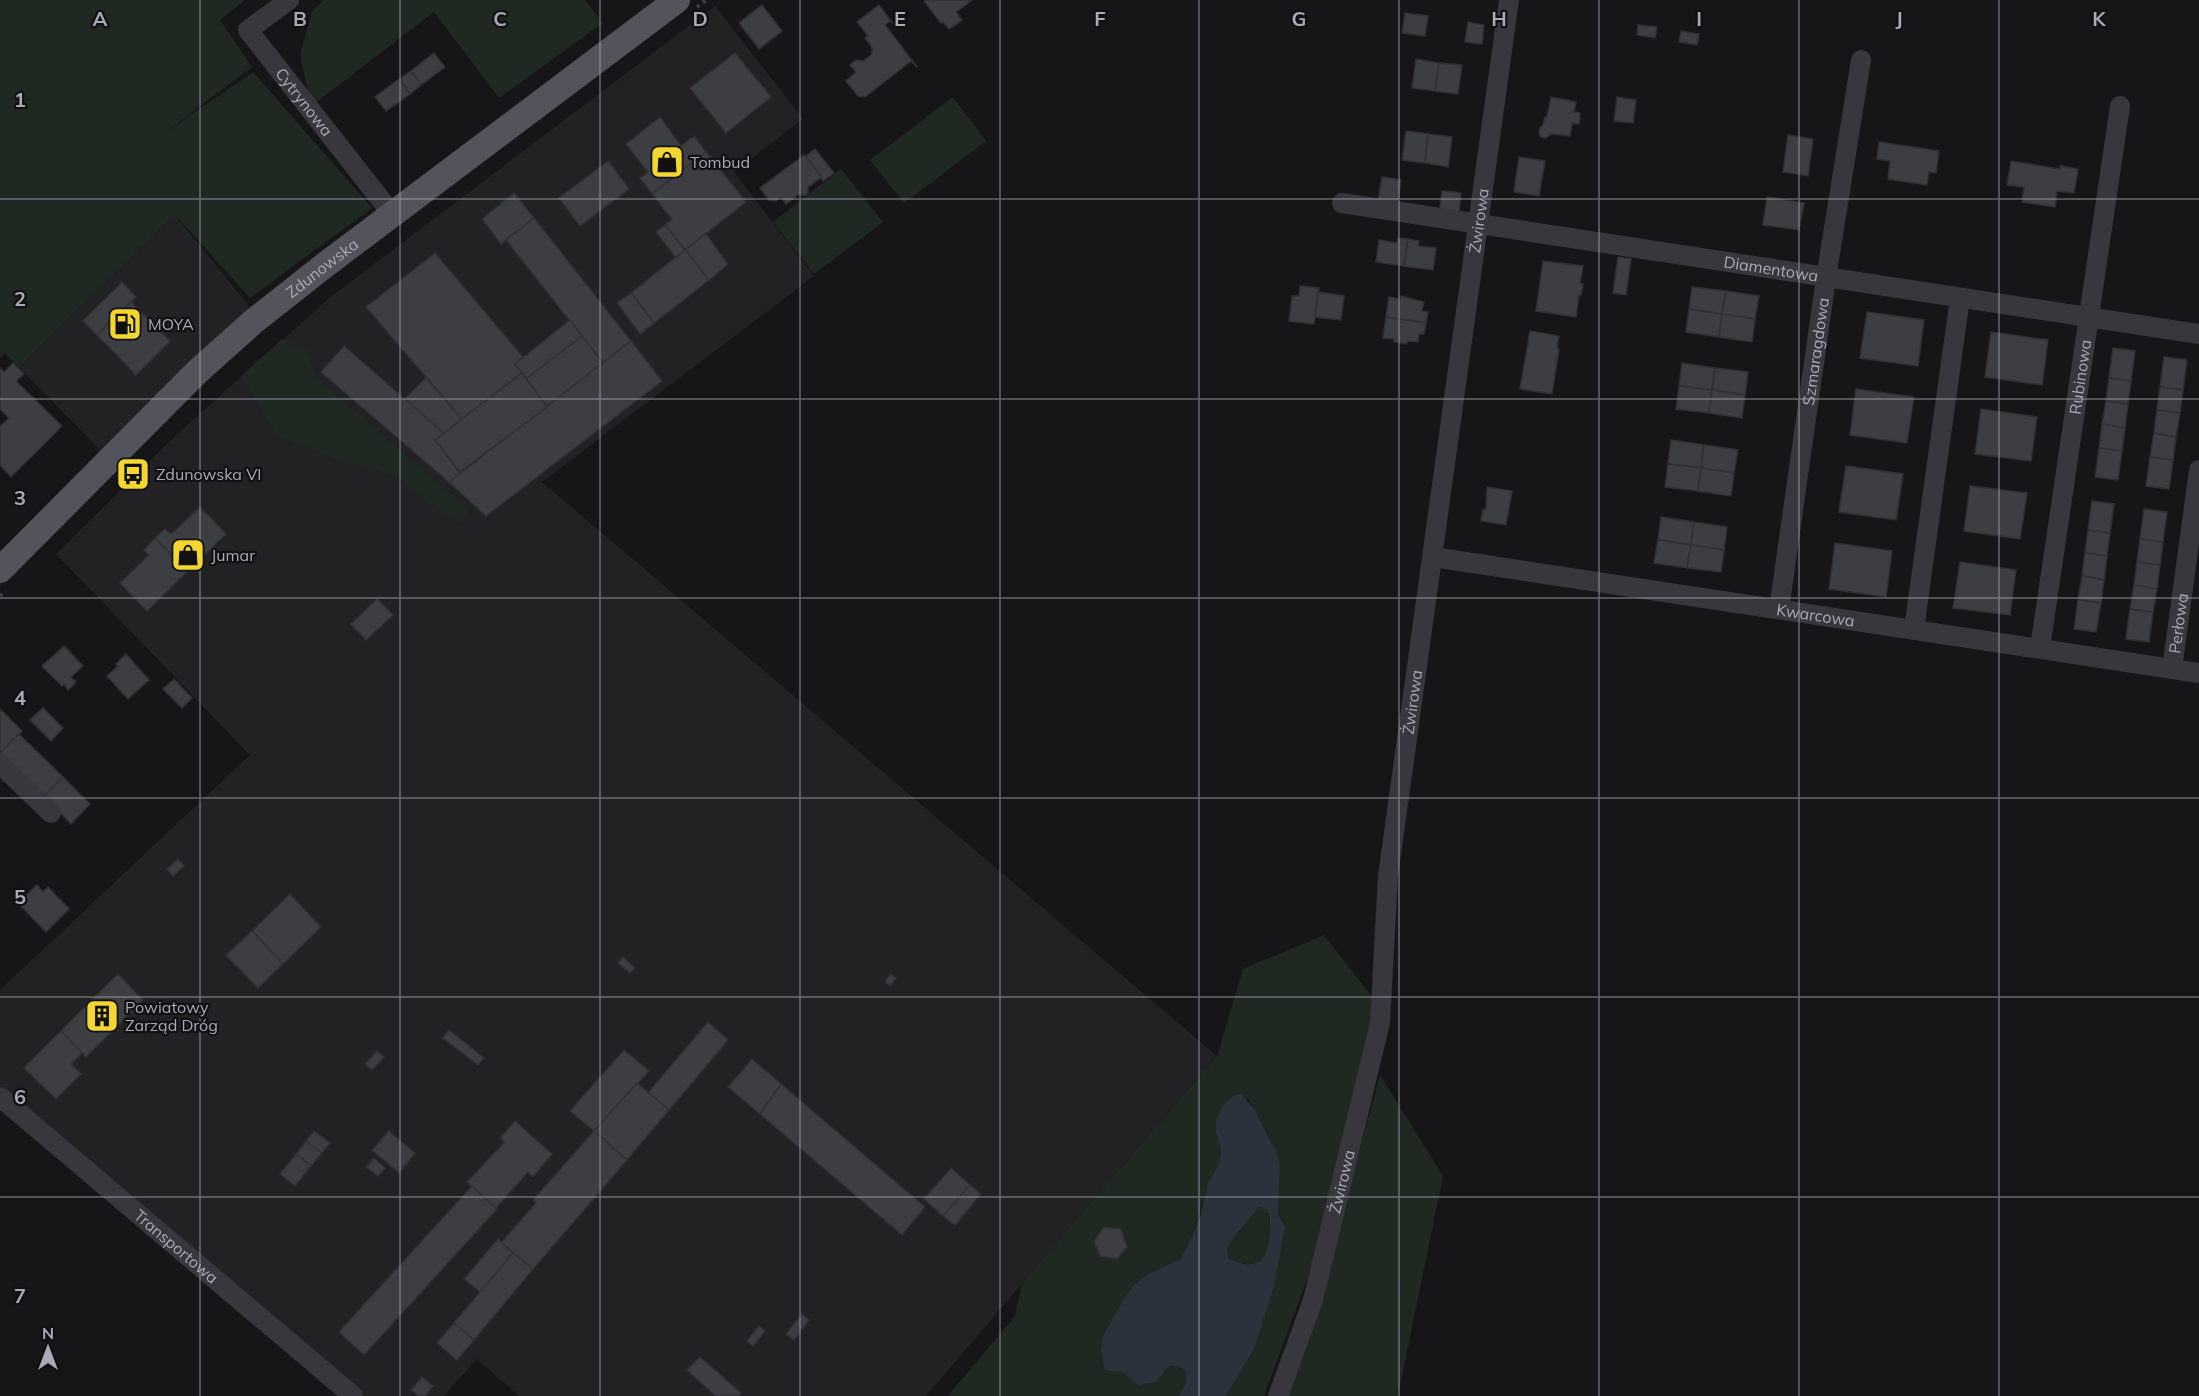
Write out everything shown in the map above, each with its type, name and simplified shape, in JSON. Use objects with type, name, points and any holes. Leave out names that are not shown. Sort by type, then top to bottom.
[{"type":"main road","name":"Zdunowska","points":[[4,580],[197,372],[254,321],[392,214],[684,5]]},
{"type":"street","name":"Cytrynowa","points":[[289,0],[248,30],[392,214]]},
{"type":"street","name":"Żwirowa","points":[[1278,1396],[1313,1300],[1380,1023],[1388,876],[1509,0]]},
{"type":"street","name":"Szmaragdowa","points":[[1779,609],[1826,278],[1861,60]]},
{"type":"street","name":"Rubinowa","points":[[2040,648],[2120,105]]},
{"type":"street","name":"Diamentowa","points":[[1342,203],[2199,334]]},
{"type":"street","points":[[1914,629],[1960,298]]},
{"type":"street","name":"Perłowa","points":[[2172,669],[2199,470]]},
{"type":"street","name":"Kwarcowa","points":[[1433,557],[2199,674]]},
{"type":"street","points":[[0,764],[51,813]]},
{"type":"street","name":"Transportowa","points":[[0,1097],[353,1396]]},
{"type":"path","points":[[684,5],[706,0]]},
{"type":"path","points":[[0,597],[4,580]]},
{"type":"shaded area","points":[[0,0],[245,0],[220,20],[252,67],[166,132],[253,72],[372,208],[250,298],[175,215],[19,367],[5,353],[0,358]]},
{"type":"shaded area","points":[[324,0],[585,0],[603,23],[499,98],[434,12],[314,104],[309,98],[300,55],[312,12]]},
{"type":"shaded area","points":[[715,6],[803,119],[734,172],[814,276],[542,482],[1217,1056],[926,1396],[519,1396],[477,1359],[444,1396],[362,1396],[0,1086],[0,990],[250,755],[56,554],[172,439],[328,299]]},
{"type":"shaded area","points":[[953,97],[986,141],[904,203],[870,160]]},
{"type":"shaded area","points":[[841,169],[883,222],[814,274],[773,222]]},
{"type":"shaded area","points":[[175,215],[250,307],[100,450],[19,367]]},
{"type":"shaded area","points":[[282,339],[308,352],[316,377],[472,512],[458,524],[395,476],[340,460],[277,436],[241,376]]},
{"type":"shaded area","points":[[1324,935],[1375,1001],[1316,1255],[1264,1396],[1226,1396],[1254,1349],[1278,1215],[1280,1165],[1270,1137],[1248,1099],[1216,1133],[1221,1149],[1219,1164],[1208,1183],[1199,1217],[1187,1247],[1180,1259],[1150,1273],[1105,1370],[1164,1374],[1170,1365],[1182,1368],[1186,1373],[1186,1383],[1178,1396],[948,1396],[1015,1316],[1022,1283],[1217,1056],[1243,969]],"holes":[[[1104,1227],[1121,1229],[1127,1247],[1117,1258],[1100,1256],[1094,1241]]]},
{"type":"shaded area","points":[[1380,1075],[1443,1176],[1398,1396],[1284,1396],[1319,1301]]},
{"type":"shaded area","points":[[1241,1094],[1255,1110],[1277,1153],[1280,1165],[1278,1215],[1285,1227],[1274,1286],[1254,1349],[1226,1396],[1178,1396],[1186,1383],[1186,1373],[1182,1368],[1170,1365],[1156,1382],[1138,1385],[1124,1373],[1105,1370],[1101,1350],[1103,1336],[1134,1285],[1150,1273],[1180,1259],[1187,1247],[1200,1217],[1208,1183],[1219,1164],[1221,1149],[1216,1133],[1216,1120],[1224,1104],[1233,1096]],"holes":[[[1259,1207],[1268,1210],[1270,1233],[1264,1257],[1259,1262],[1249,1264],[1229,1259],[1227,1249],[1230,1242]]]},
{"type":"shaded area","points":[[1259,1207],[1268,1210],[1270,1224],[1269,1242],[1264,1257],[1252,1264],[1229,1259],[1227,1249],[1230,1242]]},
{"type":"building","points":[[972,0],[956,12],[962,20],[949,29],[943,22],[941,23],[924,1]]},
{"type":"building","points":[[762,5],[782,31],[759,49],[739,23]]},
{"type":"building","points":[[879,5],[893,24],[890,21],[885,25],[917,67],[911,61],[865,97],[858,96],[846,81],[856,72],[850,65],[856,60],[864,61],[872,54],[872,47],[865,38],[868,36],[857,22]]},
{"type":"building","points":[[1405,13],[1428,16],[1425,36],[1402,33]]},
{"type":"building","points":[[1468,22],[1484,25],[1482,44],[1465,42]]},
{"type":"building","points":[[1638,25],[1657,27],[1655,38],[1637,35]]},
{"type":"building","points":[[1681,31],[1699,34],[1697,45],[1679,42]]},
{"type":"building","points":[[434,53],[445,67],[421,85],[411,71]]},
{"type":"building","points":[[735,53],[771,97],[726,133],[690,88]]},
{"type":"building","points":[[1416,59],[1439,63],[1435,91],[1412,88]]},
{"type":"building","points":[[1439,63],[1462,65],[1458,94],[1435,91]]},
{"type":"building","points":[[411,71],[421,85],[410,94],[399,79]]},
{"type":"building","points":[[399,79],[410,94],[386,111],[375,97]]},
{"type":"building","points":[[1551,97],[1576,102],[1574,112],[1580,113],[1579,124],[1572,123],[1570,136],[1551,134],[1546,138],[1541,137],[1539,133],[1547,117]]},
{"type":"building","points":[[1617,97],[1636,100],[1633,123],[1614,121]]},
{"type":"building","name":"Tombud","points":[[660,117],[681,146],[694,136],[706,152],[652,194],[640,178],[648,172],[626,144]]},
{"type":"building","points":[[1406,131],[1428,134],[1425,163],[1402,160]]},
{"type":"building","points":[[1428,134],[1452,137],[1448,167],[1425,163]]},
{"type":"building","points":[[1788,135],[1813,139],[1808,176],[1783,172]]},
{"type":"building","points":[[1879,142],[1939,151],[1936,173],[1929,172],[1927,185],[1888,179],[1890,161],[1877,159]]},
{"type":"building","points":[[815,149],[834,173],[823,181],[806,156]]},
{"type":"building","points":[[706,152],[746,202],[685,250],[665,225],[672,219],[652,194]]},
{"type":"building","points":[[804,155],[822,177],[808,187],[808,193],[804,196],[799,194],[786,204],[781,197],[776,201],[769,200],[760,188]]},
{"type":"building","points":[[1519,157],[1545,161],[1539,196],[1514,192]]},
{"type":"building","points":[[608,161],[629,189],[580,226],[559,198]]},
{"type":"building","points":[[2011,161],[2060,169],[2060,166],[2078,169],[2074,193],[2057,191],[2055,207],[2022,202],[2024,187],[2007,185]]},
{"type":"building","points":[[1382,177],[1401,180],[1398,203],[1378,200]]},
{"type":"building","points":[[1442,191],[1461,193],[1459,212],[1440,209]]},
{"type":"building","points":[[514,193],[534,218],[501,244],[482,219]]},
{"type":"building","points":[[1767,197],[1804,203],[1799,230],[1763,225]]},
{"type":"building","points":[[534,218],[631,341],[603,363],[506,240]]},
{"type":"building","points":[[665,225],[685,250],[676,258],[656,232]]},
{"type":"building","points":[[706,234],[728,264],[709,280],[685,250]]},
{"type":"building","points":[[1398,238],[1408,239],[1404,266],[1376,262],[1379,240],[1397,243]]},
{"type":"building","points":[[1408,239],[1419,241],[1418,246],[1436,248],[1433,270],[1404,266]]},
{"type":"building","points":[[685,250],[709,280],[654,323],[631,293]]},
{"type":"building","points":[[435,253],[523,357],[515,364],[522,373],[462,419],[366,307]]},
{"type":"building","points":[[1618,257],[1631,259],[1626,295],[1613,293]]},
{"type":"building","points":[[1543,261],[1583,266],[1580,284],[1583,284],[1576,317],[1536,311]]},
{"type":"building","points":[[122,282],[136,297],[97,335],[83,321]]},
{"type":"building","points":[[1300,286],[1319,288],[1314,324],[1289,321],[1292,296],[1299,296]]},
{"type":"building","points":[[1692,287],[1726,291],[1722,314],[1689,309]]},
{"type":"building","points":[[1726,291],[1759,296],[1755,319],[1722,314]]},
{"type":"building","points":[[1318,292],[1344,296],[1341,320],[1315,317]]},
{"type":"building","points":[[631,293],[654,323],[640,334],[617,303]]},
{"type":"building","points":[[1400,296],[1424,302],[1422,311],[1428,312],[1426,323],[1386,317],[1389,297],[1400,299]]},
{"type":"building","points":[[131,302],[170,341],[136,375],[97,335]]},
{"type":"building","points":[[1689,309],[1722,314],[1719,337],[1686,332]]},
{"type":"building","points":[[1867,312],[1924,320],[1918,366],[1860,358]]},
{"type":"building","points":[[1722,314],[1755,319],[1752,342],[1719,337]]},
{"type":"building","points":[[1386,317],[1426,323],[1424,334],[1419,334],[1418,342],[1407,341],[1407,344],[1383,338]]},
{"type":"building","points":[[570,320],[582,336],[527,379],[515,364]]},
{"type":"building","points":[[1530,331],[1559,336],[1552,394],[1520,389]]},
{"type":"building","points":[[1991,332],[2048,340],[2042,385],[1985,377]]},
{"type":"building","points":[[582,336],[603,363],[547,407],[526,379]]},
{"type":"building","points":[[631,341],[662,381],[486,516],[449,482]]},
{"type":"building","points":[[344,346],[444,433],[435,440],[460,473],[449,482],[321,372]]},
{"type":"building","points":[[2113,348],[2135,351],[2131,381],[2109,378]]},
{"type":"building","points":[[2164,357],[2187,360],[2183,390],[2160,387]]},
{"type":"building","points":[[13,363],[24,374],[16,381],[62,426],[11,477],[0,465],[0,426],[9,418],[0,409],[0,368],[4,372]]},
{"type":"building","points":[[1682,363],[1715,368],[1712,390],[1679,386]]},
{"type":"building","points":[[1715,368],[1748,372],[1745,395],[1712,390]]},
{"type":"building","points":[[522,373],[547,407],[460,472],[435,440]]},
{"type":"building","points":[[426,378],[462,419],[444,433],[405,399]]},
{"type":"building","points":[[2109,378],[2131,381],[2128,404],[2106,401]]},
{"type":"building","points":[[1679,386],[1712,390],[1709,413],[1676,409]]},
{"type":"building","points":[[2160,387],[2183,390],[2180,413],[2157,410]]},
{"type":"building","points":[[1856,389],[1914,397],[1907,443],[1850,435]]},
{"type":"building","points":[[1712,390],[1745,395],[1742,418],[1709,413]]},
{"type":"building","points":[[2106,401],[2128,404],[2125,428],[2102,424]]},
{"type":"building","points":[[1981,409],[2037,417],[2031,461],[1975,454]]},
{"type":"building","points":[[2157,410],[2180,413],[2176,437],[2154,433]]},
{"type":"building","points":[[2102,424],[2125,428],[2122,451],[2099,448]]},
{"type":"building","points":[[2154,433],[2176,437],[2173,460],[2150,457]]},
{"type":"building","points":[[1671,440],[1704,445],[1701,468],[1668,464]]},
{"type":"building","points":[[1704,445],[1738,450],[1734,473],[1701,468]]},
{"type":"building","points":[[2099,448],[2122,451],[2118,480],[2095,477]]},
{"type":"building","points":[[2150,457],[2173,460],[2169,489],[2146,486]]},
{"type":"building","points":[[1668,464],[1701,468],[1698,491],[1665,487]]},
{"type":"building","points":[[1846,466],[1903,474],[1896,520],[1839,512]]},
{"type":"building","points":[[1701,468],[1734,473],[1731,496],[1698,491]]},
{"type":"building","points":[[1970,486],[2027,493],[2020,539],[1964,531]]},
{"type":"building","points":[[1487,487],[1512,491],[1506,525],[1481,521],[1483,509],[1486,510]]},
{"type":"building","points":[[2092,501],[2114,504],[2110,533],[2088,530]]},
{"type":"building","name":"Jumar","points":[[200,507],[226,534],[187,572],[155,538],[165,529],[171,534]]},
{"type":"building","points":[[2144,509],[2167,512],[2163,542],[2140,539]]},
{"type":"building","points":[[1661,517],[1694,522],[1691,545],[1658,540]]},
{"type":"building","points":[[1694,522],[1727,527],[1724,550],[1691,545]]},
{"type":"building","points":[[2088,530],[2110,533],[2107,556],[2085,553]]},
{"type":"building","points":[[155,538],[187,572],[147,611],[120,583],[149,555],[144,550]]},
{"type":"building","points":[[2140,539],[2163,542],[2160,565],[2137,562]]},
{"type":"building","points":[[1658,540],[1691,545],[1687,568],[1654,563]]},
{"type":"building","points":[[1835,543],[1892,551],[1886,597],[1829,589]]},
{"type":"building","points":[[1691,545],[1724,550],[1721,572],[1687,568]]},
{"type":"building","points":[[2085,553],[2107,556],[2104,580],[2082,576]]},
{"type":"building","points":[[1960,562],[2016,570],[2010,615],[1953,608]]},
{"type":"building","points":[[2137,562],[2160,565],[2157,589],[2134,585]]},
{"type":"building","points":[[2082,576],[2104,580],[2101,603],[2078,600]]},
{"type":"building","points":[[2134,585],[2157,589],[2153,612],[2130,609]]},
{"type":"building","points":[[377,599],[393,615],[366,640],[351,624]]},
{"type":"building","points":[[2078,600],[2101,603],[2096,632],[2074,629]]},
{"type":"building","points":[[2130,609],[2153,612],[2149,642],[2126,639]]},
{"type":"building","points":[[64,646],[83,666],[71,677],[76,682],[68,690],[42,666]]},
{"type":"building","points":[[126,654],[149,680],[128,699],[107,676]]},
{"type":"building","points":[[174,679],[192,698],[182,708],[163,689]]},
{"type":"building","points":[[43,708],[63,728],[51,741],[30,720]]},
{"type":"building","points":[[0,709],[22,731],[2,752],[0,750]]},
{"type":"building","points":[[19,734],[63,777],[44,796],[0,753]]},
{"type":"building","points":[[63,777],[90,804],[71,824],[44,796]]},
{"type":"building","points":[[178,859],[184,866],[173,876],[167,869]]},
{"type":"building","points":[[37,885],[43,892],[48,887],[69,909],[46,932],[18,903]]},
{"type":"building","points":[[290,894],[321,927],[283,964],[252,931]]},
{"type":"building","points":[[252,931],[283,964],[258,988],[226,955]]},
{"type":"building","points":[[623,957],[635,968],[630,973],[618,963]]},
{"type":"building","name":"Powiatowy Zarząd Dróg","points":[[118,974],[143,1000],[86,1057],[61,1031]]},
{"type":"building","points":[[891,974],[896,978],[890,986],[885,981]]},
{"type":"building","points":[[708,1022],[728,1040],[669,1110],[648,1093]]},
{"type":"building","points":[[449,1030],[484,1058],[478,1065],[443,1038]]},
{"type":"building","points":[[61,1031],[82,1053],[71,1064],[81,1074],[56,1099],[24,1068]]},
{"type":"building","points":[[624,1050],[649,1071],[594,1131],[570,1111]]},
{"type":"building","points":[[377,1051],[384,1057],[372,1070],[365,1064]]},
{"type":"building","points":[[752,1059],[781,1084],[760,1114],[728,1087]]},
{"type":"building","points":[[637,1083],[669,1110],[627,1160],[594,1131]]},
{"type":"building","points":[[781,1084],[925,1207],[902,1235],[760,1114]]},
{"type":"building","points":[[515,1121],[552,1154],[533,1177],[528,1172],[496,1208],[467,1182],[502,1145],[504,1142],[500,1138]]},
{"type":"building","points":[[314,1131],[330,1143],[322,1153],[306,1141]]},
{"type":"building","points":[[389,1131],[415,1153],[399,1173],[372,1150]]},
{"type":"building","points":[[594,1131],[627,1160],[533,1269],[501,1243],[536,1203],[533,1200]]},
{"type":"building","points":[[306,1141],[322,1153],[311,1166],[296,1154]]},
{"type":"building","points":[[296,1154],[311,1166],[295,1186],[280,1174]]},
{"type":"building","points":[[374,1158],[385,1168],[378,1176],[366,1167]]},
{"type":"building","points":[[951,1168],[970,1185],[943,1216],[924,1199]]},
{"type":"building","points":[[970,1185],[981,1194],[955,1225],[943,1216]]},
{"type":"building","points":[[472,1186],[497,1209],[364,1355],[339,1332]]},
{"type":"building","points":[[1104,1227],[1121,1229],[1127,1247],[1117,1259],[1100,1256],[1094,1241]]},
{"type":"building","points":[[498,1239],[513,1253],[480,1292],[464,1279]]},
{"type":"building","points":[[513,1253],[533,1269],[474,1340],[454,1323]]},
{"type":"building","points":[[802,1314],[809,1320],[794,1340],[786,1334]]},
{"type":"building","points":[[454,1323],[474,1340],[457,1360],[437,1343]]},
{"type":"building","points":[[759,1326],[765,1331],[753,1346],[747,1341]]},
{"type":"building","points":[[700,1357],[741,1393],[739,1396],[716,1396],[687,1370]]},
{"type":"building","points":[[422,1377],[433,1386],[425,1396],[419,1396],[411,1390]]},
{"type":"place","name":"Tombud","points":[[667,162]]},
{"type":"place","name":"MOYA","points":[[125,324]]},
{"type":"place","name":"Zdunowska VI","points":[[133,474]]},
{"type":"place","name":"Jumar","points":[[188,555]]},
{"type":"place","name":"Powiatowy Zarząd Dróg","points":[[102,1016]]}]
